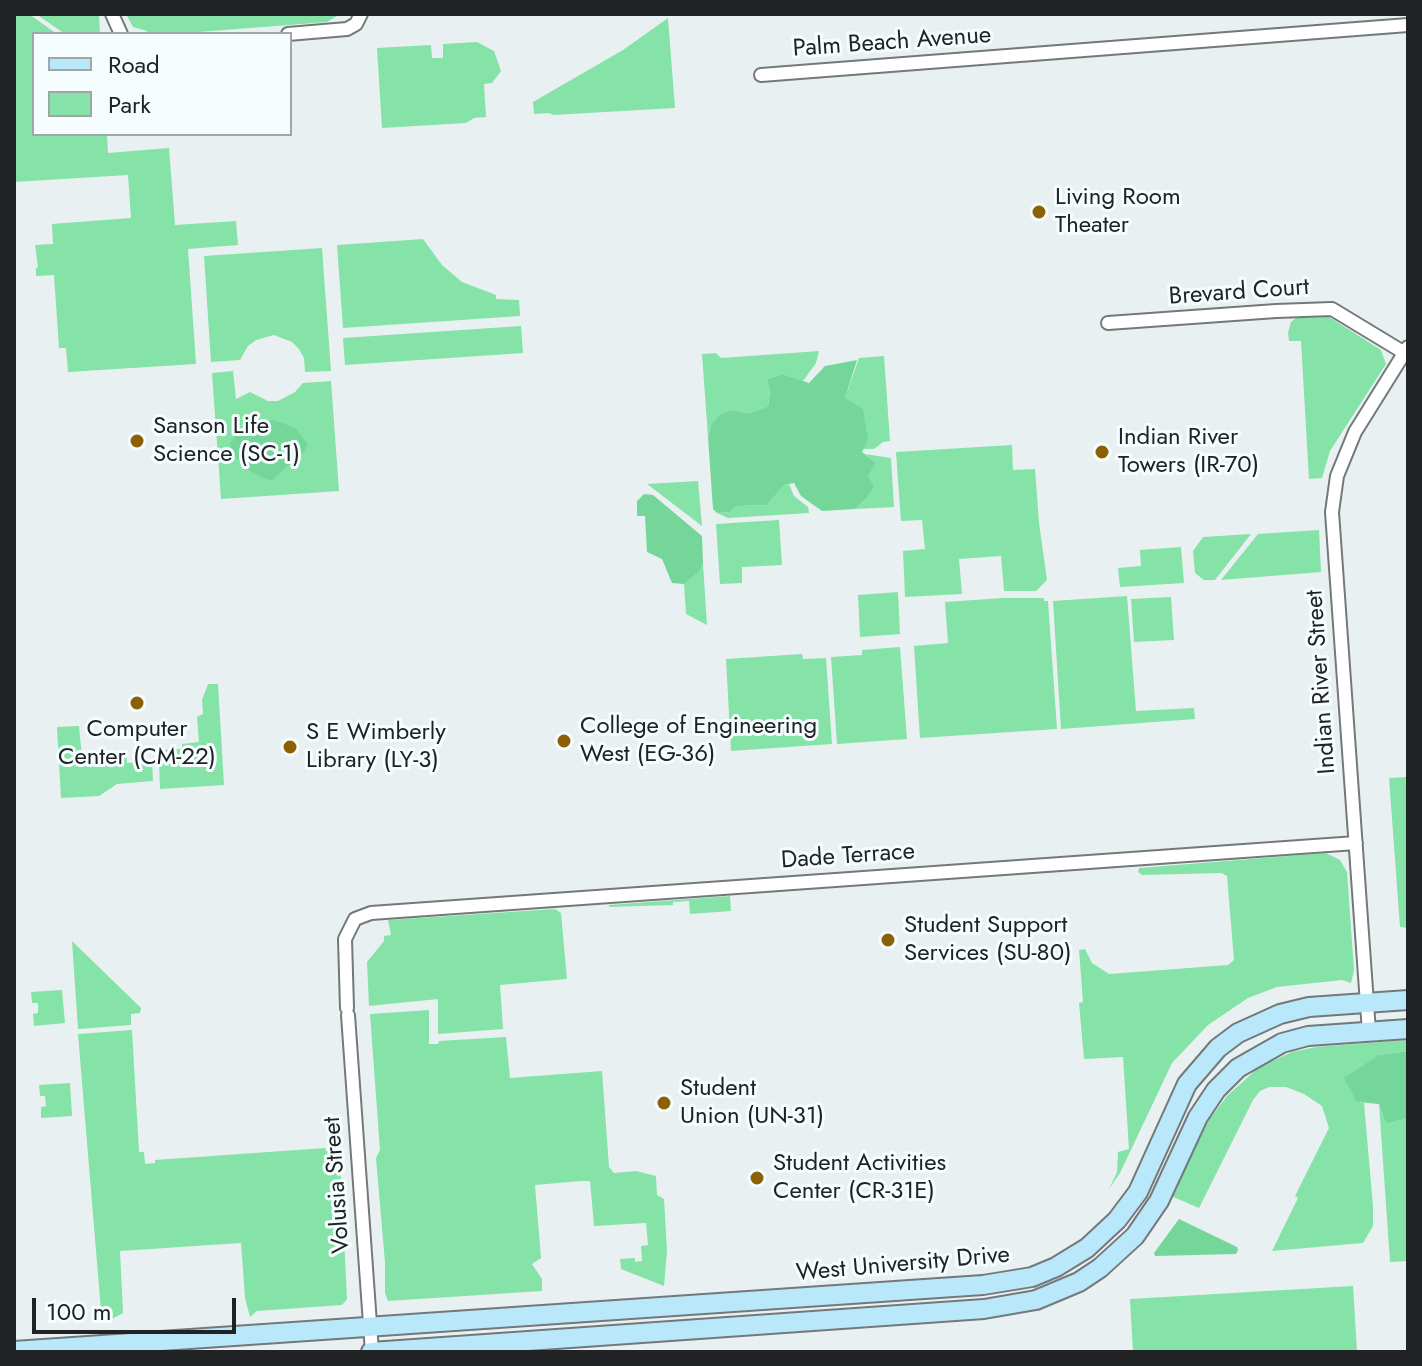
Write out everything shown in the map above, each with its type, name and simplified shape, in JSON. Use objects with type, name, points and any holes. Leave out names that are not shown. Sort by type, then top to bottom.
[{"type":"street","points":[[292,34],[338,30],[358,19]]},
{"type":"street","name":"Palm Beach Avenue","points":[[761,75],[1408,25]]},
{"type":"street","name":"Brevard Court","points":[[1108,323],[1332,309],[1407,352]]},
{"type":"street","name":"Indian River Street","points":[[1369,1032],[1332,523],[1333,498],[1337,476],[1355,432],[1407,352]]},
{"type":"street","name":"Dade Terrace","points":[[349,927],[362,915],[373,912],[1356,843]]},
{"type":"street","name":"Volusia Street","points":[[349,927],[345,953],[347,1012],[371,1352]]},
{"type":"street","name":"West University Drive","points":[[14,1351],[1011,1282],[1056,1267],[1087,1248],[1117,1220],[1138,1192],[1187,1084],[1218,1048],[1238,1033],[1280,1014],[1309,1007],[1408,1000]]},
{"type":"street","name":"West University Drive","points":[[371,1352],[1011,1306],[1061,1292],[1100,1268],[1135,1236],[1159,1201],[1198,1117],[1216,1090],[1238,1068],[1258,1054],[1308,1036],[1408,1029]]},
{"type":"street","points":[[793,1298],[794,1322]]},
{"type":"green space","points":[[14,14],[29,14],[54,32],[32,32],[32,136],[107,136],[108,153],[169,148],[175,225],[236,221],[238,245],[188,249],[196,364],[68,372],[66,348],[59,348],[54,275],[36,276],[35,245],[53,244],[52,224],[131,218],[128,175],[14,182]]},
{"type":"green space","points":[[36,14],[99,14],[100,32],[62,32]]},
{"type":"green space","points":[[126,14],[340,14],[327,22],[199,32],[147,32],[133,27]]},
{"type":"green space","points":[[668,18],[675,108],[534,114],[533,102],[623,50]]},
{"type":"green space","points":[[477,42],[494,51],[501,71],[492,83],[484,84],[486,117],[474,118],[466,123],[382,128],[377,48],[431,45],[432,58],[443,58],[443,44]]},
{"type":"green space","points":[[423,239],[442,265],[462,282],[496,295],[496,299],[519,300],[520,316],[343,328],[337,245]]},
{"type":"green space","points":[[322,248],[331,371],[305,372],[304,358],[299,349],[292,342],[274,335],[256,340],[248,346],[240,360],[211,362],[204,256]]},
{"type":"green space","points":[[1329,317],[1381,350],[1386,364],[1330,451],[1322,478],[1309,479],[1301,341],[1289,341],[1288,333],[1291,322],[1296,318]]},
{"type":"green space","points":[[521,326],[523,353],[345,365],[343,338]]},
{"type":"green space","points":[[819,351],[816,363],[803,381],[783,374],[767,379],[770,392],[768,406],[751,413],[731,410],[711,425],[708,437],[702,354],[716,353],[721,358]]},
{"type":"green space","points":[[884,356],[890,441],[874,449],[863,449],[868,440],[845,398],[859,358]]},
{"type":"green space","points":[[857,360],[845,398],[863,409],[868,440],[862,452],[876,463],[868,477],[874,486],[866,499],[855,509],[822,511],[801,496],[794,483],[784,485],[767,505],[737,506],[730,512],[717,513],[713,509],[708,437],[711,425],[720,415],[731,410],[751,413],[768,406],[770,392],[767,379],[783,374],[809,383],[825,366]]},
{"type":"green space","points":[[233,371],[236,399],[250,392],[268,401],[278,401],[295,392],[303,383],[331,381],[339,491],[221,499],[212,373]]},
{"type":"green space","points":[[274,420],[295,428],[308,444],[305,451],[272,480],[245,468],[231,451],[230,443],[249,424]]},
{"type":"green space","points":[[1012,445],[1013,470],[1035,469],[1047,580],[1036,591],[1004,591],[1001,556],[959,559],[962,594],[905,597],[903,551],[925,549],[922,520],[901,521],[896,452]]},
{"type":"green space","points":[[865,454],[891,458],[894,507],[855,509],[866,499],[868,477],[876,463]]},
{"type":"green space","points":[[698,481],[702,526],[647,484]]},
{"type":"green space","points":[[789,484],[794,496],[808,507],[809,513],[728,518],[717,513],[730,512],[737,506],[767,505],[784,485]]},
{"type":"green space","points":[[644,494],[653,495],[702,536],[703,564],[699,572],[684,584],[672,583],[662,559],[647,552],[645,516],[637,516],[637,501]]},
{"type":"green space","points":[[779,520],[782,565],[742,567],[742,583],[720,584],[716,524]]},
{"type":"green space","points":[[1319,530],[1321,572],[1221,580],[1258,534]]},
{"type":"green space","points":[[1251,534],[1215,580],[1204,580],[1195,573],[1193,551],[1203,537]]},
{"type":"green space","points":[[1181,547],[1184,583],[1120,587],[1118,568],[1141,566],[1140,550]]},
{"type":"green space","points":[[703,564],[707,625],[686,614],[684,584],[699,572]]},
{"type":"green space","points":[[898,592],[900,634],[860,637],[858,595]]},
{"type":"green space","points":[[1127,596],[1136,711],[1194,708],[1195,719],[1061,729],[1053,601]]},
{"type":"green space","points":[[1171,597],[1174,640],[1134,642],[1131,599]]},
{"type":"green space","points":[[1044,598],[1048,601],[1057,729],[920,738],[914,646],[948,643],[945,602]]},
{"type":"green space","points":[[900,647],[907,739],[837,744],[831,657],[862,655],[862,650]]},
{"type":"green space","points":[[802,654],[803,659],[826,658],[832,744],[731,751],[726,659]]},
{"type":"green space","points":[[208,684],[218,684],[224,785],[160,789],[161,750],[182,749],[182,744],[199,742],[197,717],[203,714],[202,700]]},
{"type":"green space","points":[[79,726],[82,757],[126,754],[127,763],[152,761],[153,781],[117,784],[99,796],[61,798],[57,727]]},
{"type":"green space","points":[[1408,777],[1408,928],[1400,927],[1389,778]]},
{"type":"green space","points":[[1326,853],[1340,860],[1347,872],[1354,970],[1351,983],[1342,980],[1277,987],[1248,998],[1208,1025],[1172,1063],[1120,1173],[1109,1189],[1117,1172],[1118,1152],[1129,1149],[1123,1057],[1084,1059],[1079,1003],[1083,1002],[1079,950],[1085,949],[1092,963],[1109,974],[1228,965],[1234,960],[1227,876],[1221,873],[1142,875],[1138,872],[1139,868]]},
{"type":"green space","points":[[730,896],[731,911],[690,914],[689,901],[673,902],[673,905],[609,907],[609,905]]},
{"type":"green space","points":[[555,909],[561,913],[567,979],[500,985],[503,1029],[438,1034],[438,999],[369,1006],[367,962],[384,941],[384,936],[391,935],[388,920]]},
{"type":"green space","points":[[72,941],[141,1008],[140,1013],[131,1014],[131,1025],[78,1029]]},
{"type":"green space","points":[[62,990],[65,1023],[34,1026],[33,1014],[38,1013],[38,1003],[32,1003],[31,992]]},
{"type":"green space","points":[[429,1010],[429,1044],[506,1037],[510,1078],[602,1071],[609,1167],[614,1173],[636,1171],[656,1176],[657,1195],[664,1199],[667,1251],[664,1286],[621,1269],[620,1259],[642,1261],[641,1246],[648,1245],[646,1223],[594,1226],[590,1181],[581,1181],[535,1185],[541,1258],[532,1264],[542,1279],[542,1291],[388,1301],[376,1158],[380,1150],[370,1014]]},
{"type":"green space","points":[[132,1030],[139,1152],[144,1152],[145,1164],[155,1163],[155,1160],[325,1148],[326,1151],[334,1150],[334,1140],[339,1140],[347,1299],[342,1305],[257,1311],[250,1317],[245,1298],[241,1243],[120,1251],[123,1313],[112,1319],[101,1311],[78,1034]]},
{"type":"green space","points":[[1408,1040],[1408,1051],[1379,1055],[1357,1102],[1364,1103],[1373,1206],[1373,1226],[1363,1243],[1272,1251],[1329,1128],[1322,1106],[1286,1087],[1269,1087],[1260,1091],[1253,1100],[1199,1208],[1171,1196],[1209,1120],[1227,1096],[1258,1068],[1292,1052],[1316,1047]]},
{"type":"green space","points":[[1408,1051],[1408,1118],[1386,1124],[1379,1104],[1357,1102],[1344,1078],[1379,1055]]},
{"type":"green space","points":[[70,1083],[72,1116],[41,1118],[41,1107],[46,1106],[45,1096],[40,1096],[39,1085]]},
{"type":"green space","points":[[1379,1104],[1386,1124],[1408,1118],[1408,1261],[1390,1262]]},
{"type":"green space","points":[[1179,1219],[1237,1247],[1236,1254],[1155,1256],[1154,1253]]},
{"type":"green space","points":[[1353,1286],[1357,1352],[1133,1352],[1130,1299]]},
{"type":"place","name":"Living Room Theater","points":[[1039,212]]},
{"type":"place","name":"Sanson Life Science (SC-1)","points":[[137,441]]},
{"type":"place","name":"Indian River Towers (IR-70)","points":[[1102,452]]},
{"type":"place","name":"Computer Center (CM-22)","points":[[137,703]]},
{"type":"place","name":"College of Engineering West (EG-36)","points":[[564,741]]},
{"type":"place","name":"S E Wimberly Library (LY-3)","points":[[290,747]]},
{"type":"place","name":"Student Support Services (SU-80)","points":[[888,940]]},
{"type":"place","name":"Student Union (UN-31)","points":[[664,1103]]},
{"type":"place","name":"Student Activities Center (CR-31E)","points":[[757,1178]]}]
